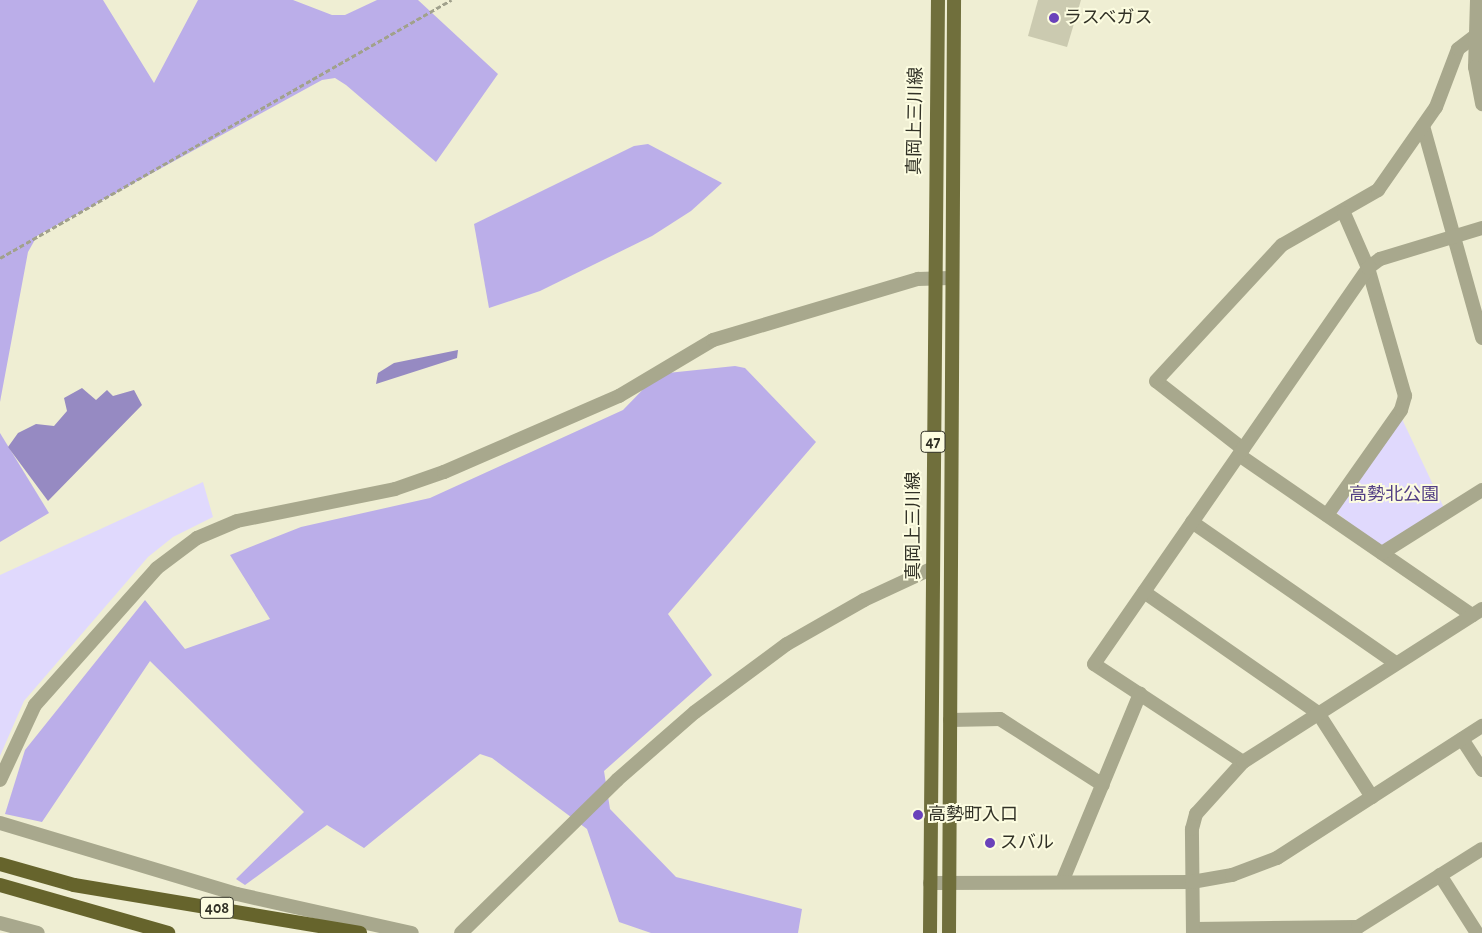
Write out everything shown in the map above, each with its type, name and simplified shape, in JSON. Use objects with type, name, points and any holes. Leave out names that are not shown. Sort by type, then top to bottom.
[{"type":"highway","name":"408","points":[[0,864],[74,885],[360,933]]},
{"type":"highway","points":[[0,885],[168,933]]},
{"type":"main road","name":"真岡上三川線","points":[[930,933],[933,568],[932,278],[938,0]]},
{"type":"main road","name":"真岡上三川線","points":[[949,933],[950,278],[954,0]]},
{"type":"street","points":[[1477,0],[1474,37],[1482,104]]},
{"type":"street","points":[[1474,37],[1458,49],[1423,126],[1378,190],[1344,213],[1282,245],[1156,381],[1241,452],[1327,515],[1382,553],[1477,612],[1243,762],[1196,814],[1192,829],[1193,931],[1360,930],[1440,875],[1482,849]]},
{"type":"street","points":[[1423,126],[1482,338]]},
{"type":"street","points":[[1327,515],[1402,410],[1405,396],[1368,268],[1344,213]]},
{"type":"street","points":[[1243,762],[1094,664],[1368,268],[1380,259],[1482,228]]},
{"type":"street","points":[[0,780],[35,705],[157,568],[196,538],[237,521],[395,488],[444,472],[619,396],[713,340],[932,278],[950,278]]},
{"type":"street","points":[[1382,553],[1482,490]]},
{"type":"street","points":[[1192,522],[1396,663]]},
{"type":"street","points":[[461,933],[617,780],[695,712],[787,644],[864,600],[933,568]]},
{"type":"street","points":[[1144,592],[1318,713],[1372,797]]},
{"type":"street","points":[[1062,882],[1140,694]]},
{"type":"street","points":[[950,720],[1000,719],[1103,785]]},
{"type":"street","points":[[930,883],[1192,882],[1232,875],[1276,858],[1482,726]]},
{"type":"street","points":[[1462,739],[1482,770]]},
{"type":"street","points":[[0,823],[237,894],[412,933]]},
{"type":"street","points":[[1440,875],[1477,933]]},
{"type":"street","points":[[0,924],[38,933]]},
{"type":"path","points":[[0,258],[451,0]]},
{"type":"green space","name":"高勢北公園","points":[[1402,419],[1444,508],[1380,547],[1337,513],[1340,502]]},
{"type":"green space","points":[[203,482],[213,517],[173,537],[148,557],[24,701],[0,756],[0,575]]},
{"type":"shaded area","points":[[0,0],[103,0],[154,83],[198,0],[293,0],[332,15],[345,15],[377,0],[418,0],[498,74],[436,162],[346,85],[335,78],[322,80],[37,236],[28,252],[0,402]]},
{"type":"shaded area","points":[[648,144],[722,183],[691,211],[652,236],[540,291],[489,308],[474,224],[634,146]]},
{"type":"shaded area","points":[[458,350],[457,358],[376,384],[378,373],[394,363]]},
{"type":"shaded area","points":[[735,366],[745,368],[816,442],[668,614],[712,675],[604,771],[610,809],[676,877],[802,909],[798,933],[651,933],[619,922],[587,829],[492,758],[480,754],[364,848],[327,825],[245,885],[236,879],[304,812],[150,661],[42,822],[5,814],[25,750],[145,600],[185,649],[270,619],[230,555],[301,527],[430,498],[623,410],[658,374]]},
{"type":"shaded area","points":[[82,388],[96,400],[107,390],[113,396],[134,390],[142,405],[48,501],[8,447],[18,433],[36,424],[54,426],[67,411],[64,398]]},
{"type":"shaded area","points":[[0,433],[49,513],[0,542]]},
{"type":"building","name":"ラスベガス","points":[[1038,0],[1081,0],[1067,47],[1028,36]]},
{"type":"place","name":"ラスベガス","points":[[1054,18]]},
{"type":"place","name":"高勢町入口","points":[[918,815]]},
{"type":"place","name":"スバル","points":[[990,843]]}]
